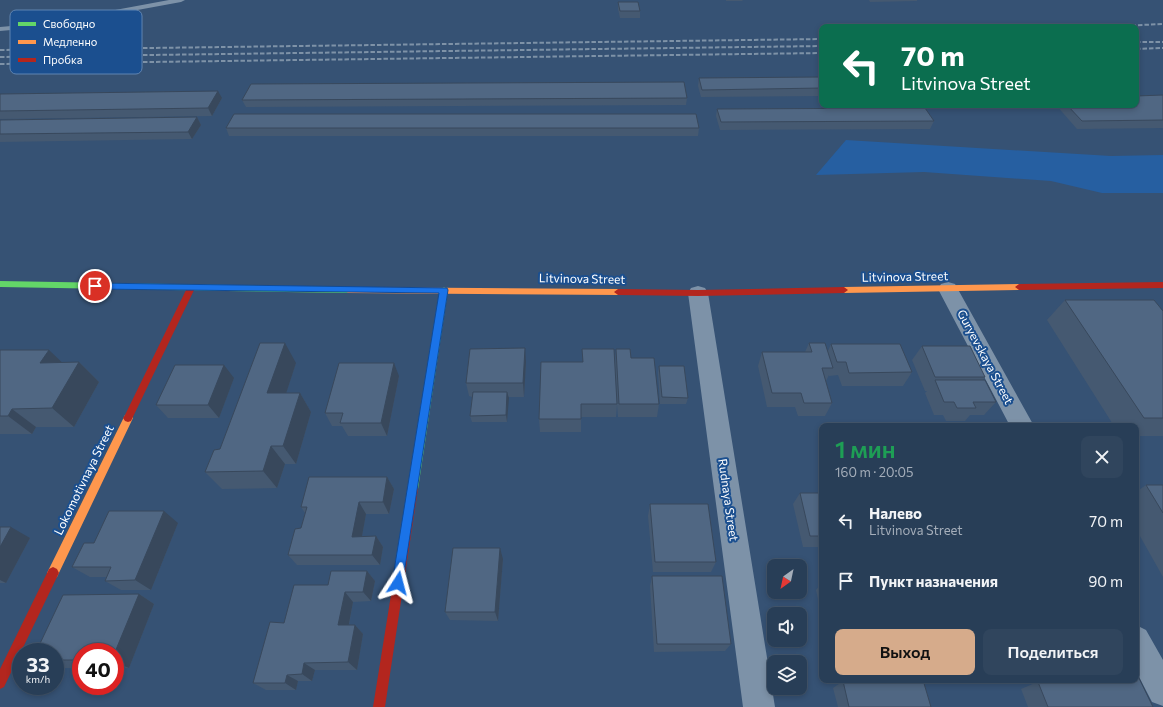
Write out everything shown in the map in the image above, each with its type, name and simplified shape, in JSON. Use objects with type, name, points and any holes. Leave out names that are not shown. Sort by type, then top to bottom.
[{"type":"main road","name":"Litvinova Street","points":[[0,284],[191,288],[698,293],[1163,285]]},
{"type":"main road","name":"Lokomotivnaya Street","points":[[0,683],[191,288]]},
{"type":"main road","points":[[379,707],[444,290]]},
{"type":"street","name":"Guryevskaya Street","points":[[948,289],[1020,423]]},
{"type":"street","name":"Rudnaya Street","points":[[698,293],[759,707]]},
{"type":"street","points":[[1139,646],[1163,691]]},
{"type":"lane","points":[[127,10],[181,0]]},
{"type":"lane","points":[[0,29],[10,28]]},
{"type":"shaded area","points":[[846,140],[1111,156],[1163,155],[1163,193],[1102,193],[1051,181],[924,172],[816,175]]},
{"type":"building","points":[[618,2],[638,2],[640,11],[620,11]]},
{"type":"building","points":[[819,77],[819,88],[702,90],[699,78]]},
{"type":"building","points":[[684,82],[687,98],[242,100],[251,84]]},
{"type":"building","points":[[218,91],[208,108],[0,111],[0,94]]},
{"type":"building","points":[[1163,95],[1163,120],[1082,121],[1070,108],[1139,108],[1139,96]]},
{"type":"building","points":[[925,108],[934,121],[721,122],[717,109]]},
{"type":"building","points":[[234,114],[696,114],[699,128],[226,128]]},
{"type":"building","points":[[197,117],[188,132],[0,134],[0,120]]},
{"type":"building","points":[[1065,300],[1154,300],[1163,311],[1163,418],[1144,418]]},
{"type":"building","points":[[260,343],[285,343],[267,393],[300,393],[283,446],[271,446],[263,471],[205,472],[214,450],[220,449]]},
{"type":"building","points":[[809,343],[825,343],[833,368],[822,368],[832,403],[804,403],[801,393],[772,393],[762,352],[812,352]]},
{"type":"building","points":[[831,344],[900,344],[912,372],[849,373],[846,362],[837,362]]},
{"type":"building","points":[[922,346],[970,346],[985,377],[935,377]]},
{"type":"building","points":[[525,348],[523,383],[466,383],[470,349]]},
{"type":"building","points":[[582,349],[614,349],[617,404],[581,404],[581,419],[539,419],[541,362],[583,362]]},
{"type":"building","points":[[616,349],[630,349],[631,358],[654,358],[659,404],[619,404]]},
{"type":"building","points":[[0,350],[49,350],[40,363],[79,362],[52,408],[12,409],[8,416],[0,416]]},
{"type":"building","points":[[339,363],[394,363],[381,423],[340,423],[343,413],[325,413]]},
{"type":"building","points":[[175,365],[224,365],[208,405],[156,405]]},
{"type":"building","points":[[659,366],[684,366],[688,398],[662,397]]},
{"type":"building","points":[[935,380],[985,380],[996,402],[973,402],[976,408],[957,408],[954,402],[944,402]]},
{"type":"building","points":[[473,392],[507,392],[506,415],[470,416]]},
{"type":"building","points":[[309,477],[387,477],[383,502],[359,502],[352,537],[376,536],[372,555],[288,555],[295,529],[301,528],[307,507],[301,507]]},
{"type":"building","points":[[1146,485],[1163,485],[1163,513]]},
{"type":"building","points":[[800,493],[819,493],[819,536],[810,536]]},
{"type":"building","points":[[650,504],[708,504],[716,562],[655,562]]},
{"type":"building","points":[[109,511],[164,511],[135,580],[105,581],[111,567],[72,567],[84,543],[94,543]]},
{"type":"building","points":[[0,527],[11,527],[0,547]]},
{"type":"building","points":[[453,548],[500,548],[495,612],[445,612]]},
{"type":"building","points":[[331,571],[367,571],[363,592],[345,592],[338,625],[355,625],[348,662],[304,663],[302,674],[287,675],[285,683],[253,683],[270,622],[284,623],[294,585],[328,585]]},
{"type":"building","points":[[652,576],[722,576],[731,644],[657,644]]},
{"type":"building","points":[[139,594],[119,643],[72,643],[72,660],[64,660],[64,643],[40,643],[63,595]]},
{"type":"building","points":[[1139,678],[1153,707],[1048,707],[1038,683],[1139,683]]},
{"type":"building","points":[[843,683],[924,683],[931,707],[849,707]]},
{"type":"railway","points":[[1139,25],[1163,24]]},
{"type":"railway","points":[[142,48],[819,39]]},
{"type":"railway","points":[[1139,42],[1163,42]]},
{"type":"railway","points":[[142,55],[819,46]]},
{"type":"railway","points":[[1139,49],[1163,48]]},
{"type":"railway","points":[[0,50],[10,50]]},
{"type":"railway","points":[[142,62],[819,53]]},
{"type":"railway","points":[[0,57],[10,57]]},
{"type":"railway","points":[[0,64],[10,64]]},
{"type":"traffic: fast","points":[[0,284],[348,290]]},
{"type":"traffic: fast","points":[[413,489],[444,290]]},
{"type":"traffic: slow","points":[[844,290],[1019,287]]},
{"type":"traffic: slow","points":[[348,290],[618,292]]},
{"type":"traffic: slow","points":[[53,573],[128,418]]},
{"type":"traffic: jam","points":[[1019,287],[1163,285]]},
{"type":"traffic: jam","points":[[128,418],[191,288]]},
{"type":"traffic: jam","points":[[618,292],[698,293],[844,290]]},
{"type":"traffic: jam","points":[[379,707],[413,489]]},
{"type":"traffic: jam","points":[[0,683],[53,573]]},
{"type":"route","points":[[95,286],[444,290],[398,583]]}]
